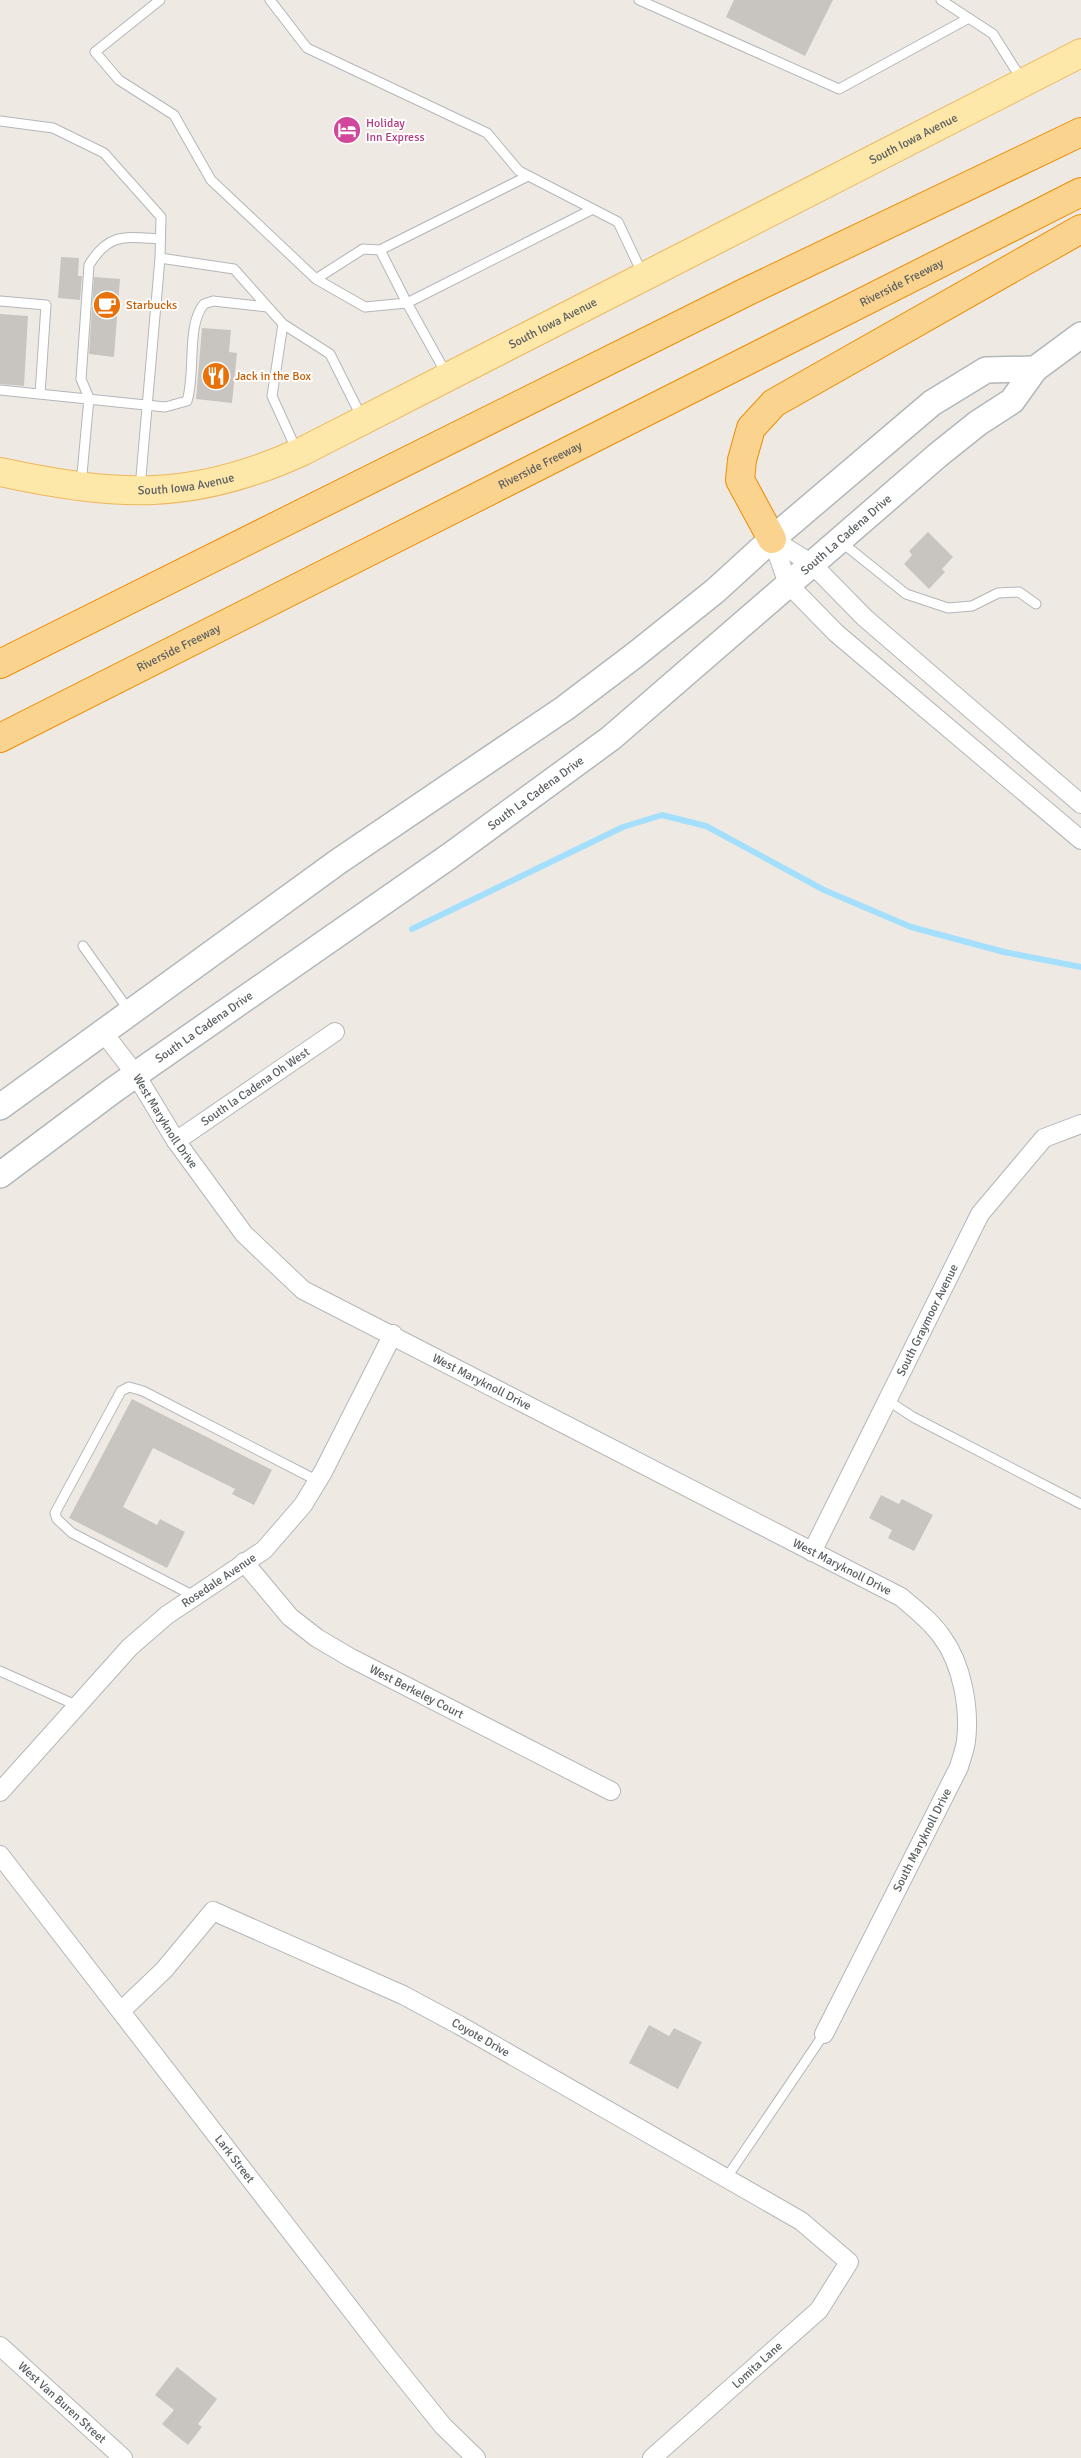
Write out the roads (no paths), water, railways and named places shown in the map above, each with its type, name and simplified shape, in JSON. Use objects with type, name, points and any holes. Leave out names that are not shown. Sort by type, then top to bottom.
[{"type":"highway","points":[[6,659],[746,292],[1081,132]]},
{"type":"highway","name":"Riverside Freeway","points":[[0,738],[1081,192]]},
{"type":"highway","points":[[772,539],[740,480],[742,460],[751,428],[774,403],[1081,229]]},
{"type":"main road","name":"South Iowa Avenue","points":[[0,472],[105,491],[158,492],[211,484],[258,471],[298,454],[364,421],[1081,53]]},
{"type":"main road","name":"South La Cadena Drive","points":[[0,1175],[136,1075],[451,855],[611,738],[938,455],[978,423],[1012,401],[1035,369],[1081,335]]},
{"type":"main road","points":[[0,1107],[338,861],[565,708],[700,602],[932,403],[986,370],[1035,369]]},
{"type":"street","points":[[772,539],[812,564],[865,618],[1081,804]]},
{"type":"street","points":[[772,539],[788,584],[836,632],[1081,840]]},
{"type":"street","name":"West Maryknoll Drive","points":[[103,1032],[136,1075],[176,1142],[244,1234],[303,1290],[393,1334],[812,1552],[901,1596],[924,1616],[943,1638]]},
{"type":"street","name":"South la Cadena Oh West","points":[[176,1142],[335,1032]]},
{"type":"street","name":"South Graymoor Avenue","points":[[812,1552],[980,1214],[1044,1138],[1081,1124]]},
{"type":"street","name":"Rosedale Avenue","points":[[0,1792],[130,1647],[167,1615],[264,1550],[277,1536],[303,1505],[318,1481],[393,1334]]},
{"type":"street","name":"West Berkeley Court","points":[[244,1562],[290,1617],[317,1638],[360,1663],[611,1791]]},
{"type":"street","name":"South Maryknoll Drive","points":[[824,2034],[959,1767],[966,1741],[966,1713],[957,1664],[943,1638]]},
{"type":"street","name":"Lark Street","points":[[0,1855],[122,2010],[392,2362],[444,2426],[476,2458]]},
{"type":"street","name":"Coyote Drive","points":[[122,2010],[164,1970],[213,1910],[403,1995],[727,2177],[801,2221],[849,2262]]},
{"type":"street","name":"Lomita Lane","points":[[652,2458],[819,2310],[849,2262]]},
{"type":"street","name":"West Van Buren Street","points":[[0,2346],[123,2458]]},
{"type":"lane","points":[[160,0],[95,52],[119,80],[174,115],[211,180],[316,279],[365,307],[407,303],[593,209]]},
{"type":"lane","points":[[270,0],[307,48],[487,133],[519,171],[618,222],[644,277]]},
{"type":"lane","points":[[640,0],[839,89],[969,18]]},
{"type":"lane","points":[[942,0],[993,34],[1023,82]]},
{"type":"lane","points":[[0,121],[53,128],[104,153],[161,217],[160,258],[140,491]]},
{"type":"lane","points":[[316,279],[363,249],[380,250],[528,176]]},
{"type":"lane","points":[[81,487],[89,398],[81,380],[88,265],[100,249],[114,239],[126,237],[160,238]]},
{"type":"lane","points":[[380,250],[448,377]]},
{"type":"lane","points":[[160,258],[234,269],[283,324],[330,354],[364,421]]},
{"type":"lane","points":[[0,301],[46,305],[40,394]]},
{"type":"lane","points":[[0,390],[147,403],[165,407],[187,401],[191,390],[196,317],[204,304],[213,301],[267,307]]},
{"type":"lane","points":[[283,324],[272,396],[298,454]]},
{"type":"lane","points":[[840,541],[906,594],[948,608],[972,606],[998,593],[1020,592],[1036,604]]},
{"type":"lane","points":[[82,946],[130,1012]]},
{"type":"lane","points":[[194,1596],[72,1532],[57,1519],[55,1513],[121,1392],[129,1387],[143,1391],[318,1481]]},
{"type":"lane","points":[[887,1400],[913,1417],[1081,1504]]},
{"type":"lane","points":[[0,1672],[78,1706]]},
{"type":"lane","points":[[727,2177],[824,2034]]},
{"type":"waterway","points":[[412,929],[623,827],[662,815],[706,826],[824,890],[911,927],[1004,952],[1081,967]]},
{"type":"place","name":"Holiday Inn Express","points":[[347,130]]},
{"type":"place","name":"Starbucks","points":[[107,305]]},
{"type":"place","name":"Jack in the Box","points":[[216,376]]}]
